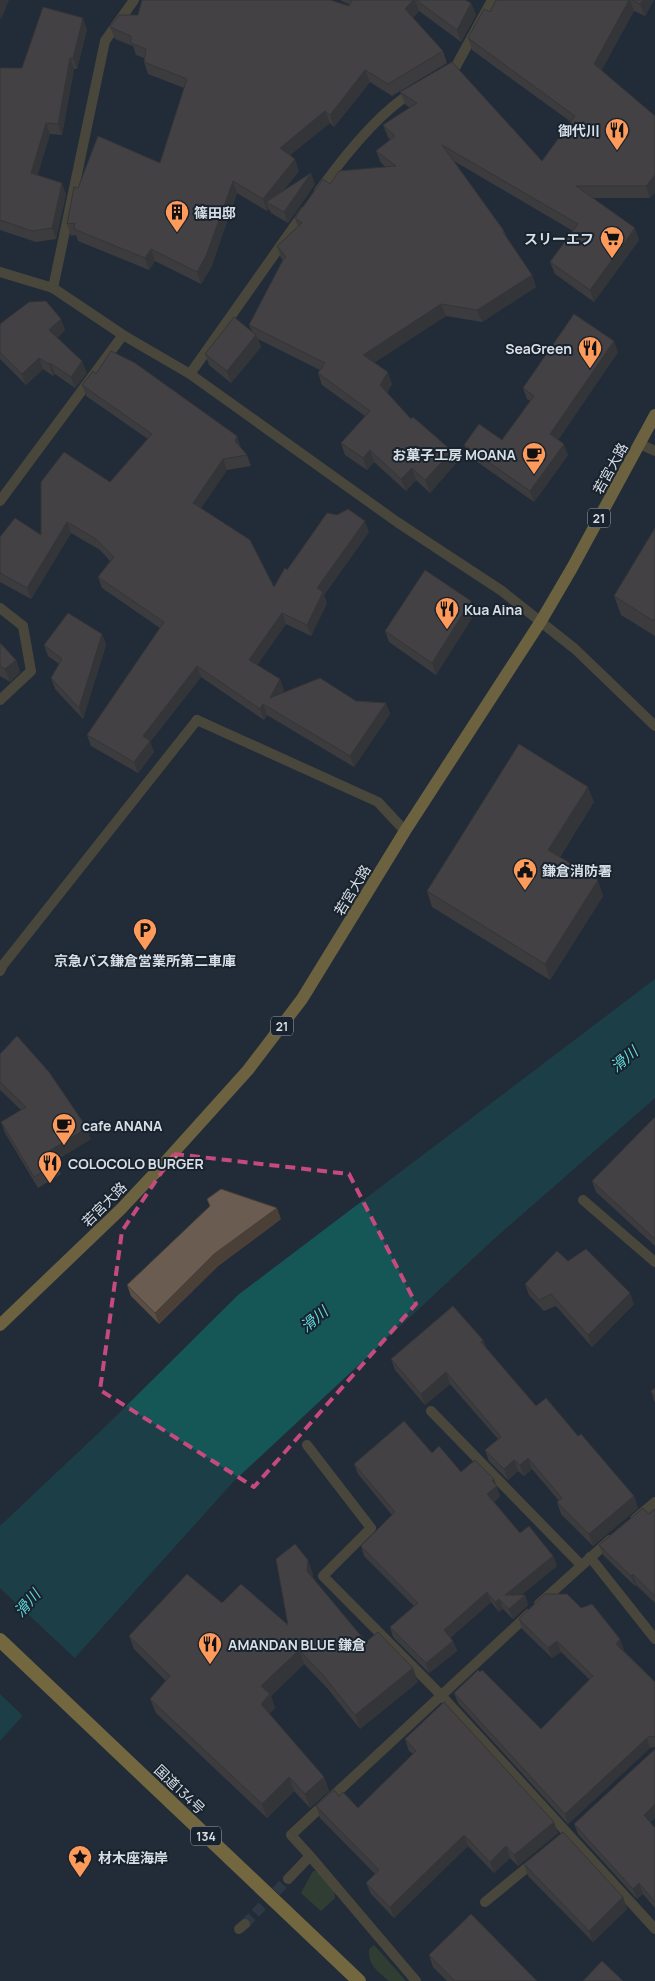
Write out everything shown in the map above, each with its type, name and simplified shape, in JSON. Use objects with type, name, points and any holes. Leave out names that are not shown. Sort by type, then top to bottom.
[{"type":"highway","name":"国道134号","points":[[0,1640],[359,1981]]},
{"type":"main road","name":"若宮大路","points":[[0,1325],[121,1209],[248,1070],[302,999],[405,831],[541,621],[655,415]]},
{"type":"street","points":[[53,288],[105,41],[134,0]]},
{"type":"street","points":[[440,76],[456,66],[492,0]]},
{"type":"street","points":[[190,374],[340,161],[398,100],[423,86]]},
{"type":"street","points":[[0,272],[53,288],[123,335],[190,374],[397,522],[502,590],[574,649],[655,726]]},
{"type":"street","points":[[0,501],[123,335]]},
{"type":"street","points":[[640,444],[655,451]]},
{"type":"street","points":[[0,608],[23,626],[32,671],[0,700]]},
{"type":"street","points":[[0,971],[198,720],[378,802],[405,831]]},
{"type":"street","points":[[583,1200],[655,1262]]},
{"type":"street","points":[[431,1411],[581,1565]]},
{"type":"street","points":[[306,1445],[370,1528],[323,1576],[441,1695],[567,1835],[655,1929]]},
{"type":"street","points":[[416,1981],[291,1835],[581,1565],[655,1502]]},
{"type":"street","points":[[590,1557],[655,1639]]},
{"type":"street","points":[[485,1902],[545,1853]]},
{"type":"street","points":[[288,1879],[310,1856]]},
{"type":"highlighted area","points":[[174,1154],[349,1174],[416,1304],[254,1487],[100,1390],[122,1231]]},
{"type":"shaded area","points":[[313,1871],[321,1871],[334,1890],[335,1898],[321,1911],[301,1893]]},
{"type":"shaded area","points":[[374,1945],[406,1981],[389,1981],[374,1968],[370,1960],[369,1949]]},
{"type":"water","name":"滑川","points":[[655,979],[655,1098],[495,1238],[234,1481],[0,1741],[0,1526],[107,1425],[238,1295]]},
{"type":"pier","points":[[0,1588],[77,1660],[25,1718],[0,1694]]},
{"type":"building","points":[[142,0],[330,0],[349,6],[352,0],[413,0],[405,9],[443,51],[388,84],[365,70],[330,115],[325,111],[280,148],[295,159],[263,199],[233,181],[206,256],[197,272],[151,249],[145,258],[74,229],[75,223],[67,224],[74,187],[78,188],[98,136],[160,163],[187,79],[144,62],[146,49],[131,43],[131,36],[110,27],[119,15],[138,15]]},
{"type":"building","points":[[416,0],[465,0],[471,3],[457,30]]},
{"type":"building","points":[[496,0],[629,0],[594,64],[655,116],[655,175],[646,186],[576,186],[635,228],[590,290],[550,262],[578,224],[442,145],[504,231],[532,275],[477,310],[441,304],[363,355],[388,372],[380,385],[411,419],[413,417],[452,451],[425,480],[412,468],[401,479],[370,450],[363,458],[341,443],[370,411],[318,373],[325,363],[249,325],[286,257],[277,246],[302,223],[295,218],[323,179],[330,184],[339,171],[396,166],[376,151],[395,136],[383,125],[417,103],[400,92],[452,62],[542,161],[575,116],[468,38],[484,9],[490,12]]},
{"type":"building","points":[[632,0],[643,0],[640,4]]},
{"type":"building","points":[[43,7],[83,18],[73,58],[70,58],[58,124],[46,123],[31,173],[62,183],[52,228],[32,231],[0,220],[0,68],[22,68]]},
{"type":"building","points":[[311,173],[284,212],[266,202]]},
{"type":"building","points":[[46,301],[61,319],[49,330],[82,361],[71,377],[39,358],[22,374],[0,352],[0,324],[29,302]]},
{"type":"building","points":[[574,314],[614,341],[550,434],[564,444],[530,491],[464,445],[479,424],[502,440],[534,396],[523,388]]},
{"type":"building","points":[[234,317],[256,335],[227,371],[205,354]]},
{"type":"building","points":[[111,351],[135,363],[237,436],[235,441],[247,455],[223,459],[193,503],[250,540],[274,587],[285,568],[287,570],[327,513],[337,515],[348,509],[365,521],[317,588],[323,592],[307,625],[282,613],[249,660],[280,679],[270,698],[320,678],[356,701],[386,703],[350,756],[263,704],[260,709],[197,666],[143,736],[150,741],[134,762],[87,735],[164,622],[98,577],[114,557],[96,539],[67,522],[27,588],[0,573],[0,537],[15,518],[41,535],[41,482],[64,452],[110,482],[152,434],[82,385],[93,371],[96,374]]},
{"type":"building","points":[[655,528],[655,620],[652,620],[614,596]]},
{"type":"building","points":[[425,570],[471,601],[432,663],[385,631]]},
{"type":"building","points":[[68,613],[102,634],[79,708],[51,678],[62,659],[44,645]]},
{"type":"building","points":[[0,643],[16,660],[5,669],[0,666]]},
{"type":"building","points":[[519,744],[588,787],[548,850],[598,880],[545,964],[427,891]]},
{"type":"building","points":[[17,1036],[49,1072],[87,1128],[49,1151],[57,1163],[34,1177],[1,1122],[26,1107],[0,1082],[0,1054]]},
{"type":"building","points":[[655,1117],[655,1239],[592,1181]]},
{"type":"building","points":[[221,1189],[277,1208],[214,1254],[155,1313],[127,1285],[210,1206],[207,1199]]},
{"type":"building","points":[[586,1249],[630,1293],[588,1335],[551,1294],[539,1300],[525,1284],[557,1251],[568,1261]]},
{"type":"building","points":[[453,1306],[536,1406],[546,1398],[578,1436],[581,1434],[634,1496],[589,1534],[557,1502],[562,1498],[528,1458],[520,1465],[514,1460],[504,1469],[485,1450],[501,1437],[446,1372],[421,1394],[391,1359]]},
{"type":"building","points":[[655,1388],[655,1397],[651,1391]]},
{"type":"building","points":[[404,1421],[432,1453],[439,1446],[461,1472],[475,1460],[494,1479],[492,1481],[497,1486],[487,1494],[520,1533],[529,1526],[553,1556],[505,1595],[525,1595],[509,1609],[499,1599],[495,1602],[487,1592],[444,1630],[453,1641],[426,1663],[390,1627],[418,1603],[361,1546],[395,1512],[354,1464]]},
{"type":"building","points":[[643,1508],[649,1514],[655,1509],[655,1596],[599,1545]]},
{"type":"building","points":[[295,1544],[308,1560],[307,1571],[366,1642],[378,1632],[413,1668],[355,1715],[323,1675],[299,1650],[261,1686],[270,1694],[261,1704],[324,1777],[305,1794],[289,1777],[262,1804],[150,1699],[170,1676],[129,1636],[187,1574],[222,1603],[241,1584],[288,1625],[276,1559]]},
{"type":"building","points":[[545,1594],[567,1594],[581,1608],[592,1604],[620,1639],[616,1644],[655,1682],[655,1737],[650,1736],[647,1738],[565,1814],[454,1693],[478,1670],[480,1672],[482,1670],[541,1729],[593,1676],[557,1641],[548,1648],[519,1619]]},
{"type":"building","points":[[444,1702],[554,1822],[514,1855],[506,1846],[490,1862],[464,1835],[390,1907],[366,1883],[379,1870],[316,1806],[334,1790],[339,1796],[343,1792],[358,1808],[416,1751],[405,1739]]},
{"type":"building","points":[[655,1749],[655,1804],[644,1815],[655,1828],[655,1902],[639,1883],[633,1889],[574,1824]]},
{"type":"building","points":[[563,1832],[623,1897],[589,1931],[524,1864]]},
{"type":"building","points":[[471,1914],[537,1981],[455,1981],[429,1955]]},
{"type":"building","points":[[602,1961],[623,1981],[583,1981]]},
{"type":"tunnel","points":[[245,1924],[288,1879]]},
{"type":"place","name":"御代川","points":[[617,151]]},
{"type":"place","name":"篠田邸","points":[[177,233]]},
{"type":"place","name":"スリーエフ","points":[[612,259]]},
{"type":"place","name":"SeaGreen","points":[[590,369]]},
{"type":"place","name":"お菓子工房 MOANA","points":[[534,475]]},
{"type":"place","name":"Kua Aina","points":[[447,630]]},
{"type":"place","name":"鎌倉消防署","points":[[525,891]]},
{"type":"place","name":"京急バス鎌倉営業所第二車庫","points":[[145,951]]},
{"type":"place","name":"cafe ANANA","points":[[64,1146]]},
{"type":"place","name":"COLOCOLO BURGER","points":[[50,1184]]},
{"type":"place","name":"AMANDAN BLUE 鎌倉","points":[[210,1665]]},
{"type":"place","name":"材木座海岸","points":[[80,1878]]}]
